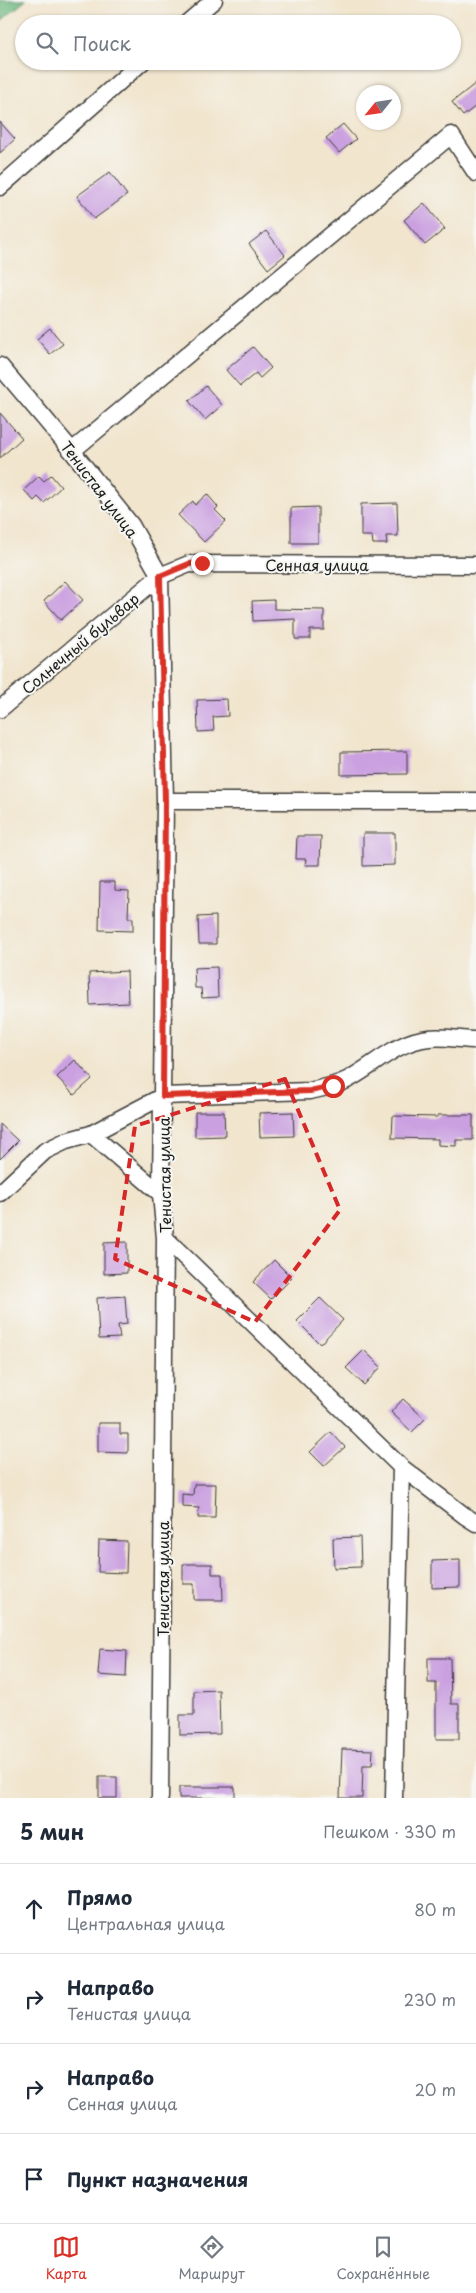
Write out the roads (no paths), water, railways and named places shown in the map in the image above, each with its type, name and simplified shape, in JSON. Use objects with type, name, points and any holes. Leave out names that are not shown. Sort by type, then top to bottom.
[{"type":"street","points":[[196,15],[214,0]]},
{"type":"street","points":[[0,187],[133,70]]},
{"type":"street","points":[[72,451],[451,135],[476,173]]},
{"type":"street","name":"Тенистая улица","points":[[0,366],[72,451],[131,526],[160,576],[165,801],[161,1194],[165,1238],[160,1798]]},
{"type":"street","name":"Сенная улица","points":[[160,576],[189,564],[202,563],[476,565]]},
{"type":"street","name":"Солнечный бульвар","points":[[0,709],[160,576]]},
{"type":"street","points":[[165,801],[476,801]]},
{"type":"street","points":[[0,1193],[45,1151],[66,1141],[91,1134],[163,1096],[310,1091],[333,1086],[349,1079],[391,1050],[410,1043],[429,1038],[476,1040]]},
{"type":"street","points":[[91,1134],[161,1194]]},
{"type":"street","points":[[165,1238],[401,1467],[465,1516],[476,1522]]},
{"type":"street","points":[[394,1798],[401,1467]]}]
